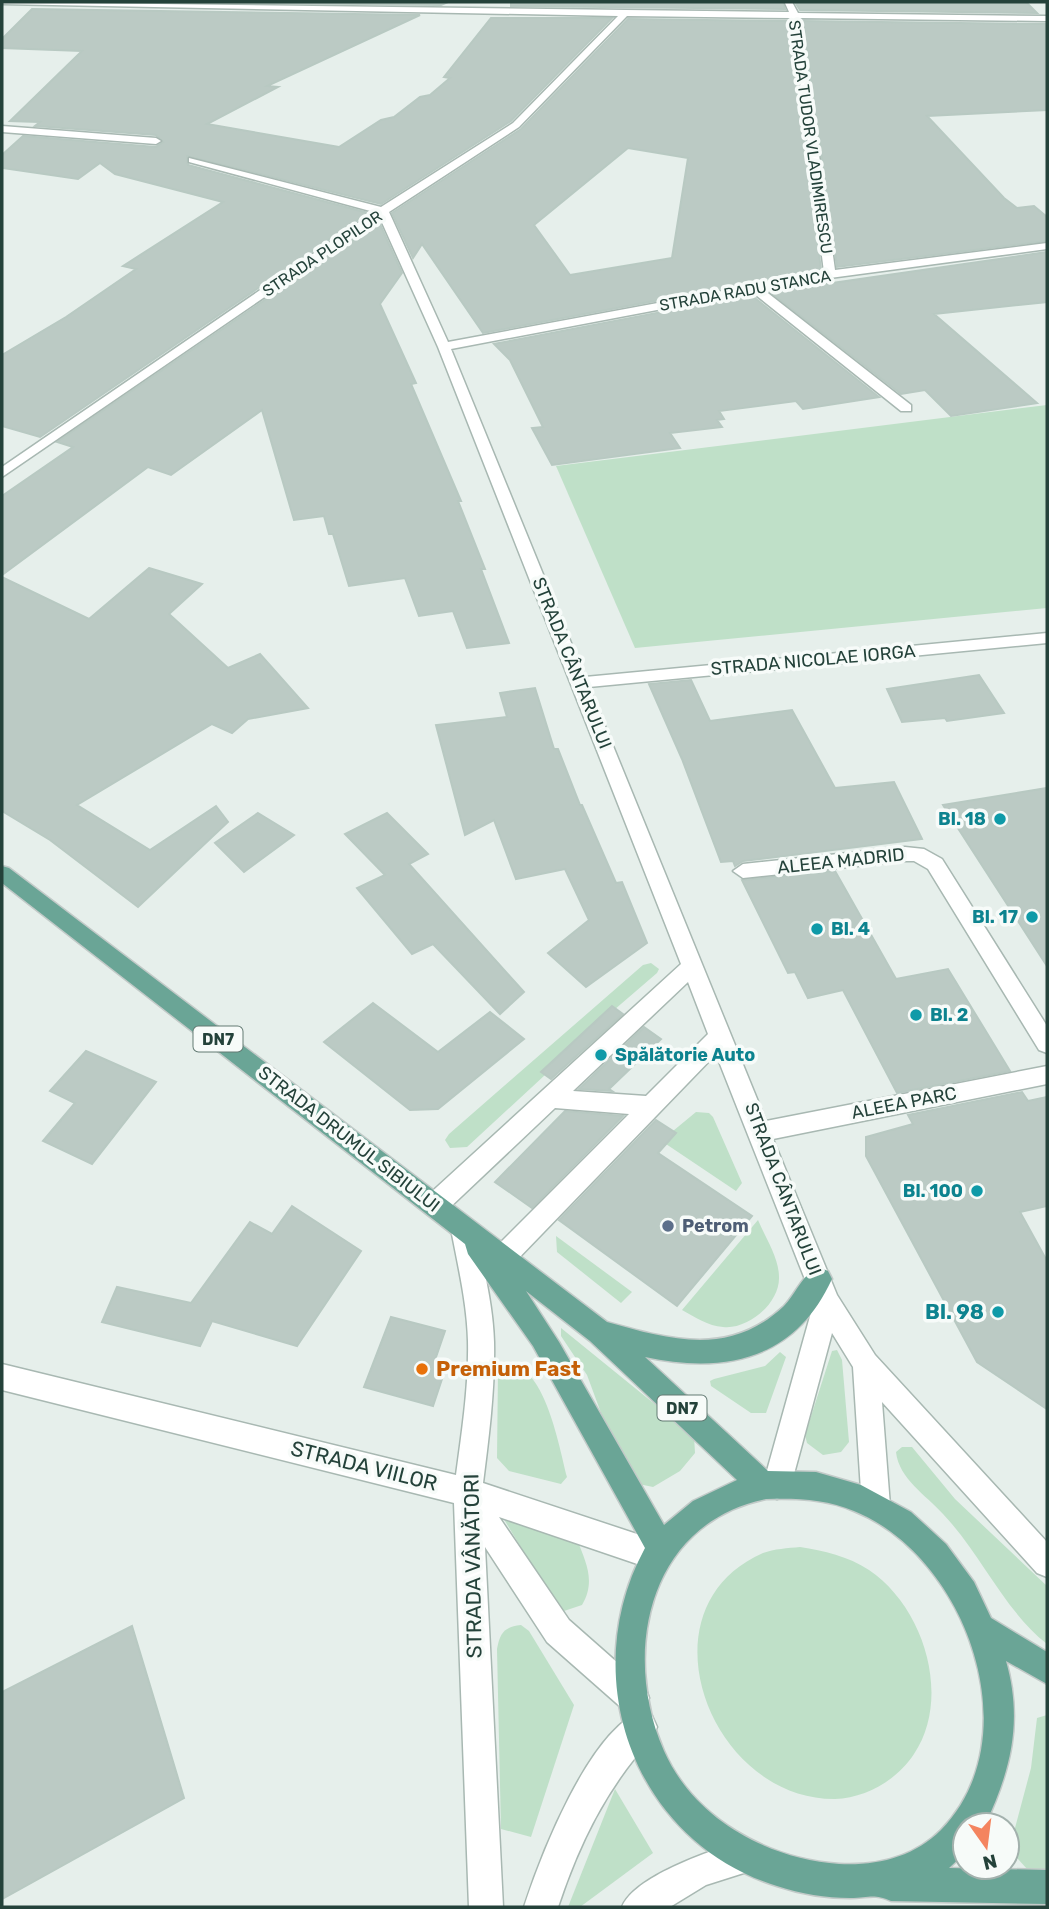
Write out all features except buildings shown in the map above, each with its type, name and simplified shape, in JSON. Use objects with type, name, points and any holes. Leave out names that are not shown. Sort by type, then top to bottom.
[{"type":"main road","name":"STRADA DRUMUL SIBIULUI","points":[[2,873],[599,1332],[770,1485]]},
{"type":"main road","name":"STRADA DRUMUL SIBIULUI","points":[[463,1227],[523,1307],[550,1349],[658,1551]]},
{"type":"main road","points":[[599,1332],[676,1352],[705,1355],[734,1350],[761,1341],[785,1327],[823,1290]]},
{"type":"main road","points":[[975,1811],[990,1781],[1000,1730],[997,1676],[984,1630],[957,1579],[923,1539],[876,1506],[839,1492],[770,1485],[712,1505],[678,1528],[658,1551],[641,1583],[631,1622],[628,1664],[637,1712],[656,1770],[688,1816],[738,1859],[781,1880],[833,1891],[885,1884],[1047,1887]]},
{"type":"main road","points":[[984,1630],[1047,1669]]},
{"type":"main road","points":[[885,1884],[930,1862],[951,1842]]},
{"type":"street","points":[[2,2],[1047,18]]},
{"type":"street","name":"STRADA TUDOR VLADIMIRESCU","points":[[788,2],[795,15],[830,274]]},
{"type":"street","name":"STRADA PLOPILOR","points":[[2,473],[383,211],[516,125],[625,13]]},
{"type":"street","points":[[2,129],[156,141]]},
{"type":"street","points":[[193,160],[383,211]]},
{"type":"street","name":"STRADA CÂNTARULUI","points":[[383,211],[444,347],[823,1290],[866,1364],[876,1506]]},
{"type":"street","name":"STRADA RADU STANCA","points":[[444,347],[830,274],[1047,246]]},
{"type":"street","points":[[754,288],[906,408]]},
{"type":"street","name":"STRADA NICOLAE IORGA","points":[[579,683],[1047,638]]},
{"type":"street","name":"ALEEA MADRID","points":[[743,871],[905,854],[917,854],[935,864],[1047,1044]]},
{"type":"street","points":[[435,1205],[694,964]]},
{"type":"street","points":[[503,1257],[722,1034]]},
{"type":"street","name":"ALEEA PARC","points":[[761,1132],[1047,1075]]},
{"type":"street","points":[[547,1098],[651,1106]]},
{"type":"street","name":"STRADA VÂNĂTORI","points":[[463,1227],[475,1286],[481,1341],[477,1422],[468,1492],[486,1907]]},
{"type":"street","points":[[770,1485],[823,1290]]},
{"type":"street","points":[[866,1364],[952,1462],[1047,1563]]},
{"type":"street","name":"STRADA VIILOR","points":[[2,1377],[468,1492],[658,1551]]},
{"type":"street","points":[[468,1492],[528,1590],[558,1631],[637,1712],[577,1814],[541,1907]]},
{"type":"street","points":[[639,1907],[698,1871],[738,1859]]},
{"type":"green space","points":[[1047,405],[1047,608],[635,648],[556,466]]},
{"type":"green space","points":[[651,963],[659,969],[657,973],[542,1072],[545,1075],[467,1147],[450,1148],[445,1140],[449,1134],[643,965]]},
{"type":"green space","points":[[696,1112],[709,1113],[713,1117],[742,1183],[736,1191],[666,1144],[676,1133],[673,1131]]},
{"type":"green space","points":[[758,1220],[774,1255],[779,1277],[778,1287],[768,1305],[752,1319],[733,1327],[712,1325],[682,1310]]},
{"type":"green space","points":[[556,1236],[632,1292],[621,1303],[557,1252]]},
{"type":"green space","points":[[561,1328],[694,1436],[695,1453],[680,1471],[653,1487],[634,1483],[614,1448],[587,1375],[561,1336]]},
{"type":"green space","points":[[837,1350],[842,1360],[849,1442],[841,1452],[823,1455],[807,1443],[805,1435],[832,1351]]},
{"type":"green space","points":[[780,1352],[786,1357],[766,1413],[751,1413],[711,1386],[710,1381],[714,1379],[765,1366]]},
{"type":"green space","points":[[510,1363],[533,1379],[542,1394],[555,1429],[567,1477],[561,1484],[509,1471],[497,1458],[498,1370]]},
{"type":"green space","points":[[902,1447],[912,1447],[955,1499],[1047,1586],[1047,1644],[1018,1615],[957,1530],[902,1470],[896,1452]]},
{"type":"green space","points":[[502,1516],[577,1539],[589,1580],[582,1605],[564,1611],[557,1607]]},
{"type":"green space","points":[[800,1547],[853,1561],[888,1586],[905,1606],[917,1629],[931,1680],[931,1706],[925,1731],[914,1754],[899,1772],[880,1786],[847,1798],[835,1799],[791,1791],[753,1769],[724,1736],[705,1697],[697,1655],[704,1615],[725,1579],[763,1553]]},
{"type":"green space","points":[[521,1625],[529,1631],[574,1705],[531,1837],[501,1829],[497,1649],[504,1632],[510,1627]]},
{"type":"green space","points":[[1047,1715],[1047,1870],[1027,1869],[1021,1862],[1020,1811],[1031,1768],[1037,1718]]},
{"type":"green space","points":[[615,1789],[653,1853],[580,1907],[568,1907]]},
{"type":"place","name":"Bl. 18","points":[[1000,819]]},
{"type":"place","name":"Bl. 17","points":[[1032,917]]},
{"type":"place","name":"Bl. 4","points":[[817,929]]},
{"type":"place","name":"Bl. 2","points":[[916,1015]]},
{"type":"place","name":"Spălătorie Auto","points":[[601,1055]]},
{"type":"place","name":"Bl. 100","points":[[977,1191]]},
{"type":"place","name":"Petrom","points":[[668,1226]]},
{"type":"place","name":"Bl. 98","points":[[998,1312]]},
{"type":"place","name":"Premium Fast","points":[[422,1369]]}]
